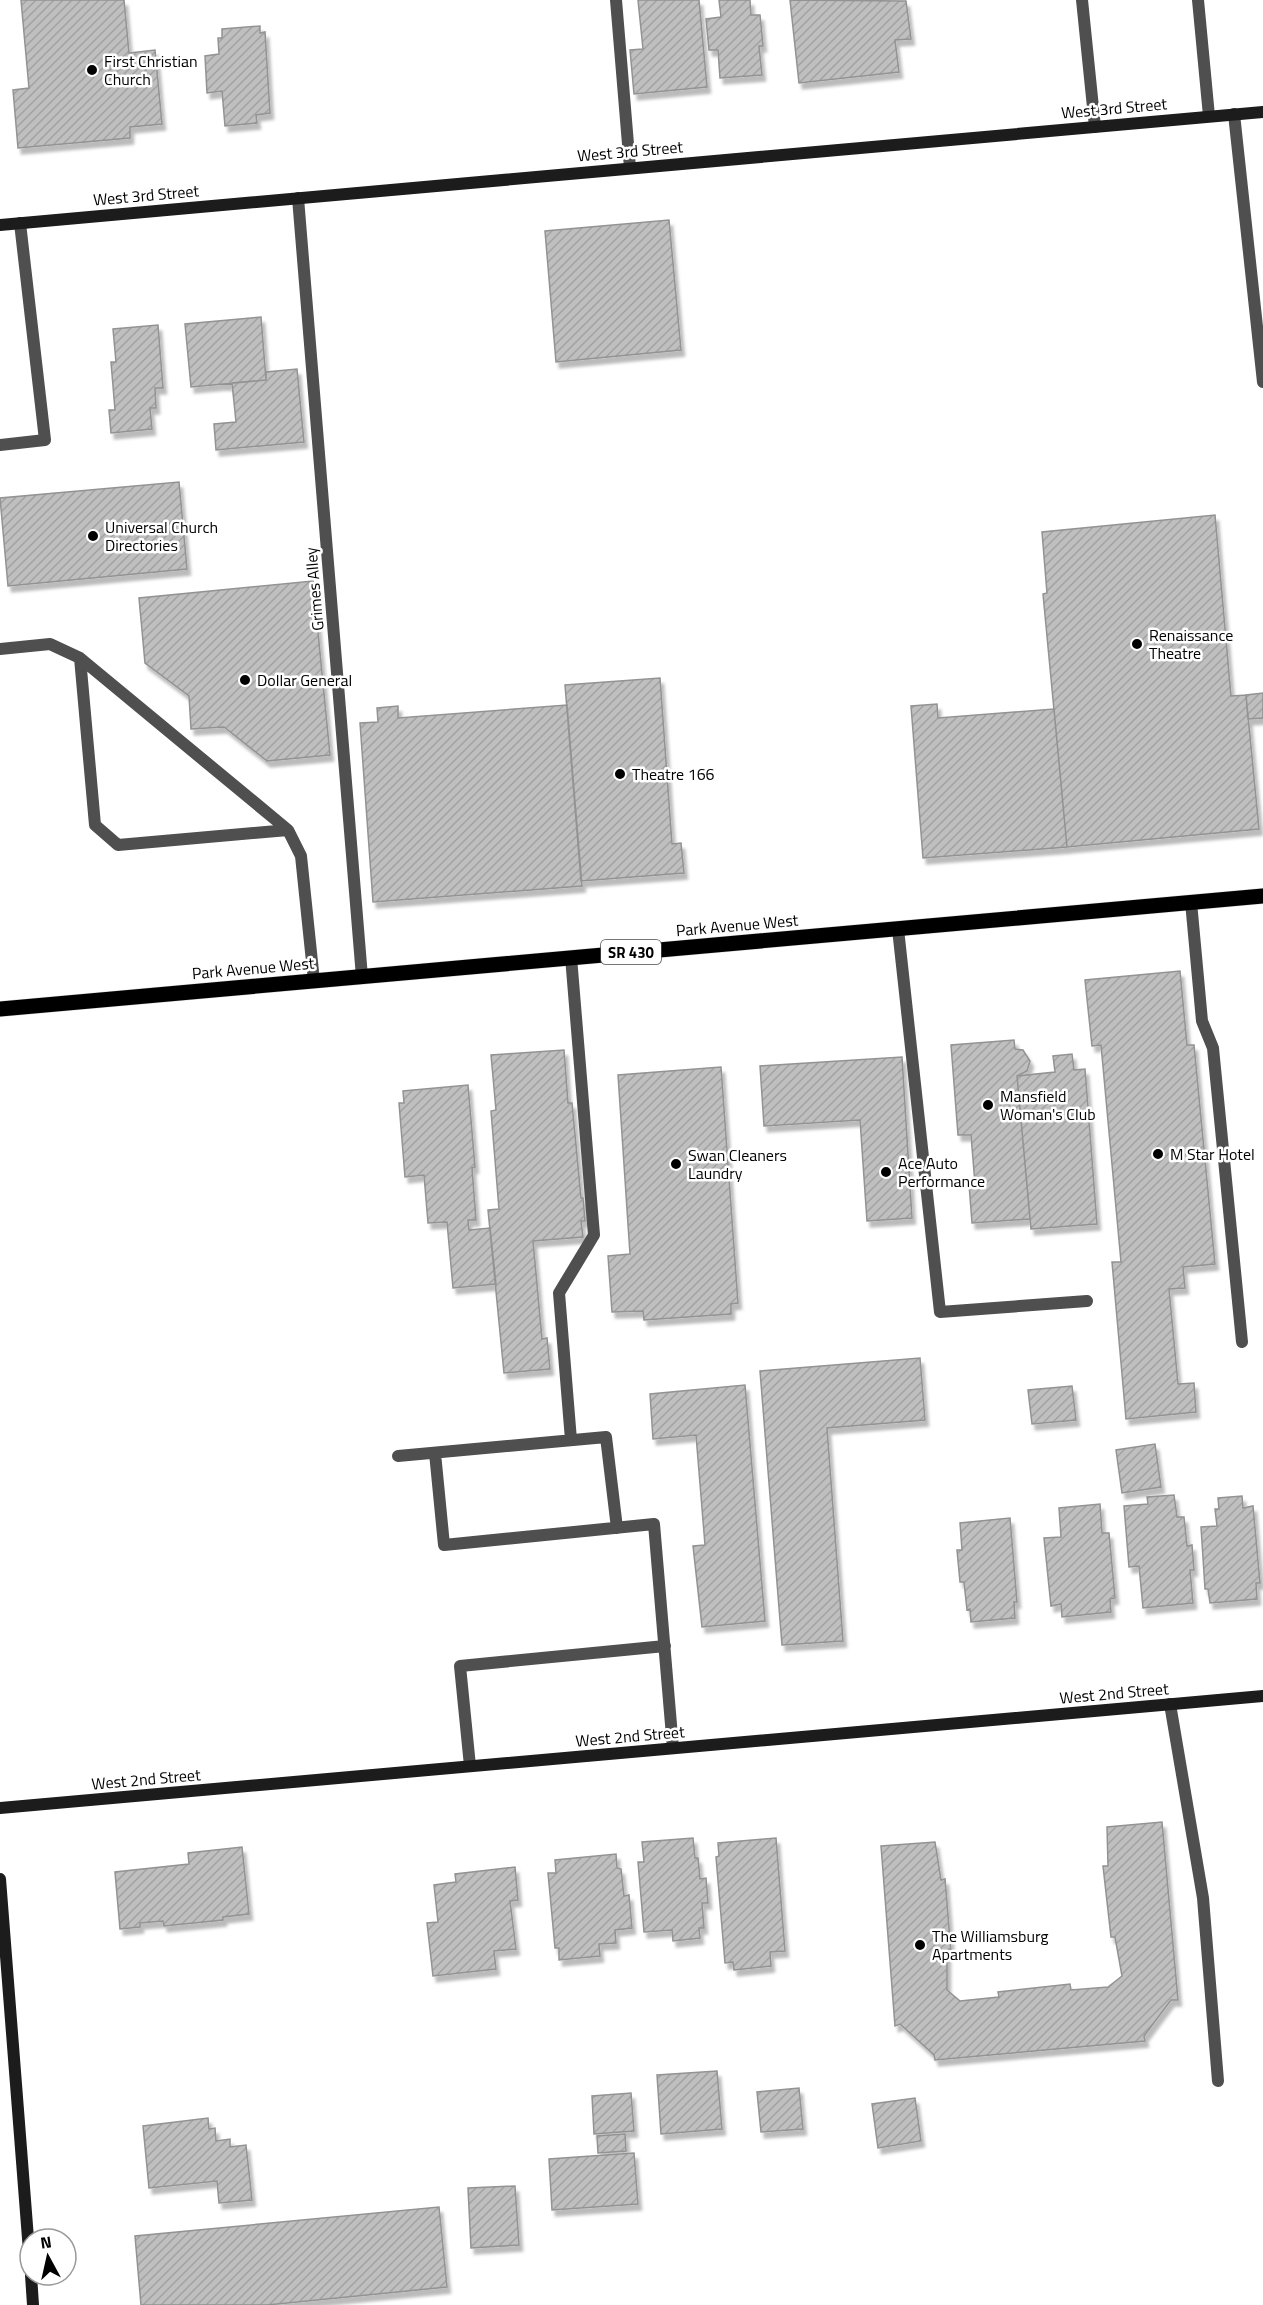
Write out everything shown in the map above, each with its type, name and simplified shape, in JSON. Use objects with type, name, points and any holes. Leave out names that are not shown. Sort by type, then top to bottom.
[{"type":"main road","name":"Park Avenue West","points":[[0,1009],[1263,896]]},
{"type":"street","name":"West 3rd Street","points":[[0,225],[1263,112]]},
{"type":"street","name":"West 2nd Street","points":[[0,1808],[1263,1696]]},
{"type":"street","points":[[0,1879],[27,2227]]},
{"type":"street","points":[[32,2287],[33,2305]]},
{"type":"lane","points":[[616,0],[630,168]]},
{"type":"lane","points":[[1082,0],[1095,127]]},
{"type":"lane","points":[[1198,0],[1209,117]]},
{"type":"lane","points":[[1234,114],[1263,382]]},
{"type":"lane","name":"Grimes Alley","points":[[298,198],[362,977]]},
{"type":"lane","points":[[0,445],[45,440],[20,223]]},
{"type":"lane","points":[[0,649],[50,645],[80,658],[288,830],[301,856],[314,981]]},
{"type":"lane","points":[[80,658],[95,825],[118,845],[288,830]]},
{"type":"lane","points":[[1191,902],[1202,1021],[1214,1048],[1242,1341]]},
{"type":"lane","points":[[898,929],[940,1312],[1087,1301]]},
{"type":"lane","points":[[571,957],[594,1234],[559,1293],[571,1440]]},
{"type":"lane","points":[[398,1456],[606,1437],[617,1527]]},
{"type":"lane","points":[[435,1453],[444,1545],[654,1524],[673,1748]]},
{"type":"lane","points":[[470,1766],[460,1666],[665,1646]]},
{"type":"lane","points":[[1170,1704],[1203,1898],[1218,2081]]},
{"type":"building","name":"First Christian Church","points":[[21,0],[124,0],[129,53],[155,50],[162,124],[130,127],[130,138],[18,148],[13,90],[29,88]]},
{"type":"building","points":[[638,0],[699,0],[707,87],[634,94],[630,50],[643,49]]},
{"type":"building","points":[[719,0],[750,0],[751,15],[760,15],[763,46],[759,46],[762,75],[720,78],[718,50],[709,50],[706,19],[721,17]]},
{"type":"building","points":[[790,0],[906,1],[911,39],[895,40],[899,72],[799,83]]},
{"type":"building","points":[[260,26],[260,33],[265,32],[270,113],[256,115],[257,123],[225,126],[222,91],[207,93],[205,56],[219,54],[218,38],[222,38],[222,29]]},
{"type":"building","points":[[669,220],[681,350],[556,362],[545,231]]},
{"type":"building","points":[[261,317],[266,380],[191,387],[185,324]]},
{"type":"building","points":[[158,325],[163,388],[155,388],[156,408],[150,408],[152,429],[111,433],[109,410],[115,410],[111,362],[116,362],[113,329]]},
{"type":"building","points":[[297,369],[304,442],[216,450],[214,424],[236,422],[232,383],[266,380],[266,372]]},
{"type":"building","name":"Universal Church Directories","points":[[179,482],[187,569],[8,586],[0,498]]},
{"type":"building","name":"Renaissance Theatre","points":[[1215,515],[1231,696],[1246,695],[1259,829],[1067,847],[1043,594],[1047,593],[1042,532]]},
{"type":"building","name":"Dollar General","points":[[313,581],[330,755],[267,761],[224,727],[191,729],[189,696],[145,663],[139,598]]},
{"type":"building","name":"Theatre 166","points":[[660,678],[672,844],[681,843],[684,873],[581,881],[565,685]]},
{"type":"building","points":[[1263,693],[1263,718],[1248,719],[1246,695]]},
{"type":"building","points":[[937,704],[938,718],[1054,709],[1067,847],[923,858],[911,706]]},
{"type":"building","points":[[567,705],[582,886],[373,902],[360,723],[378,722],[377,708],[398,706],[398,718]]},
{"type":"building","name":"M Star Hotel","points":[[1180,971],[1187,1045],[1194,1045],[1215,1264],[1183,1267],[1185,1288],[1169,1289],[1178,1384],[1194,1383],[1196,1412],[1126,1419],[1112,1262],[1121,1262],[1101,1045],[1092,1046],[1085,980]]},
{"type":"building","name":"Mansfield Woman's Club","points":[[1014,1040],[1015,1049],[1023,1050],[1030,1061],[1027,1071],[1017,1076],[1030,1219],[972,1223],[969,1184],[975,1184],[971,1135],[958,1135],[951,1045]]},
{"type":"building","points":[[564,1050],[568,1103],[572,1103],[581,1198],[583,1198],[585,1221],[581,1221],[583,1237],[533,1241],[542,1339],[547,1338],[550,1369],[504,1373],[488,1210],[499,1209],[491,1111],[496,1110],[491,1055]]},
{"type":"building","points":[[1072,1054],[1074,1070],[1085,1069],[1097,1224],[1031,1229],[1017,1076],[1055,1072],[1053,1056]]},
{"type":"building","name":"Ace Auto Performance","points":[[902,1057],[912,1218],[867,1221],[860,1120],[764,1126],[760,1066]]},
{"type":"building","name":"Swan Cleaners Laundry","points":[[721,1067],[738,1303],[731,1304],[731,1314],[644,1320],[643,1311],[612,1312],[608,1256],[630,1254],[618,1075]]},
{"type":"building","points":[[468,1085],[475,1167],[472,1168],[476,1220],[468,1220],[469,1230],[490,1228],[496,1284],[453,1288],[447,1222],[428,1223],[424,1175],[405,1177],[399,1103],[404,1103],[403,1091]]},
{"type":"building","points":[[920,1358],[925,1420],[827,1428],[843,1641],[782,1645],[760,1371]]},
{"type":"building","points":[[745,1385],[765,1621],[702,1627],[693,1546],[705,1545],[696,1435],[653,1439],[650,1394]]},
{"type":"building","points":[[1072,1386],[1076,1420],[1032,1424],[1028,1390]]},
{"type":"building","points":[[1155,1444],[1161,1487],[1122,1493],[1116,1450]]},
{"type":"building","points":[[1174,1495],[1177,1517],[1184,1517],[1187,1546],[1192,1545],[1194,1570],[1190,1570],[1193,1603],[1143,1608],[1139,1566],[1129,1567],[1124,1506],[1148,1504],[1147,1497]]},
{"type":"building","points":[[1242,1496],[1243,1508],[1253,1506],[1260,1583],[1256,1583],[1257,1599],[1210,1603],[1208,1589],[1205,1589],[1201,1527],[1217,1526],[1215,1509],[1219,1509],[1218,1498]]},
{"type":"building","points":[[1100,1504],[1102,1533],[1109,1533],[1115,1598],[1110,1599],[1111,1612],[1062,1617],[1061,1604],[1051,1606],[1044,1538],[1061,1537],[1059,1508]]},
{"type":"building","points":[[1010,1518],[1017,1602],[1014,1602],[1015,1618],[971,1622],[970,1609],[967,1610],[964,1582],[960,1582],[957,1550],[962,1550],[960,1523]]},
{"type":"building","name":"The Williamsburg Apartments","points":[[1162,1822],[1178,2000],[1171,2000],[1144,2036],[1145,2041],[935,2060],[934,2055],[900,2024],[895,2026],[881,1846],[935,1842],[941,1880],[945,1879],[951,1952],[947,1952],[947,1990],[960,2001],[999,1997],[998,1992],[1070,1984],[1071,1990],[1108,1987],[1122,1976],[1115,1937],[1111,1937],[1103,1866],[1108,1866],[1107,1827]]},
{"type":"building","points":[[693,1838],[700,1879],[706,1878],[708,1903],[702,1903],[704,1928],[699,1928],[700,1938],[673,1941],[672,1930],[644,1932],[638,1862],[644,1862],[642,1842]]},
{"type":"building","points":[[776,1838],[785,1951],[770,1952],[771,1966],[734,1970],[733,1962],[725,1963],[716,1857],[719,1856],[718,1843]]},
{"type":"building","points":[[242,1847],[249,1914],[223,1917],[223,1920],[164,1926],[163,1921],[140,1923],[140,1927],[120,1929],[115,1872],[189,1864],[188,1853]]},
{"type":"building","points":[[616,1854],[617,1868],[621,1869],[624,1896],[629,1895],[632,1928],[615,1930],[616,1943],[599,1944],[600,1956],[559,1960],[559,1948],[555,1948],[548,1873],[556,1873],[555,1860]]},
{"type":"building","points":[[515,1867],[518,1900],[510,1901],[516,1949],[494,1951],[496,1969],[433,1976],[427,1923],[438,1922],[434,1885],[456,1882],[455,1874]]},
{"type":"building","points":[[717,2071],[722,2129],[661,2134],[657,2075]]},
{"type":"building","points":[[799,2088],[803,2129],[761,2132],[757,2092]]},
{"type":"building","points":[[631,2093],[634,2131],[594,2134],[592,2096]]},
{"type":"building","points":[[915,2098],[921,2141],[878,2148],[872,2104]]},
{"type":"building","points":[[208,2118],[209,2129],[215,2128],[216,2141],[230,2139],[230,2147],[246,2145],[252,2200],[219,2203],[217,2181],[149,2188],[143,2126]]},
{"type":"building","points":[[625,2134],[626,2151],[598,2153],[597,2136]]},
{"type":"building","points":[[634,2153],[638,2204],[552,2210],[549,2159]]},
{"type":"building","points":[[515,2186],[519,2245],[471,2248],[468,2188]]},
{"type":"building","points":[[439,2207],[447,2287],[267,2305],[141,2305],[135,2236]]},
{"type":"place","name":"First Christian Church","points":[[92,70]]},
{"type":"place","name":"Universal Church Directories","points":[[93,536]]},
{"type":"place","name":"Renaissance Theatre","points":[[1137,644]]},
{"type":"place","name":"Dollar General","points":[[245,680]]},
{"type":"place","name":"Theatre 166","points":[[620,774]]},
{"type":"place","name":"Mansfield Woman's Club","points":[[988,1105]]},
{"type":"place","name":"M Star Hotel","points":[[1158,1154]]},
{"type":"place","name":"Swan Cleaners Laundry","points":[[676,1164]]},
{"type":"place","name":"Ace Auto Performance","points":[[886,1172]]},
{"type":"place","name":"The Williamsburg Apartments","points":[[920,1945]]}]
